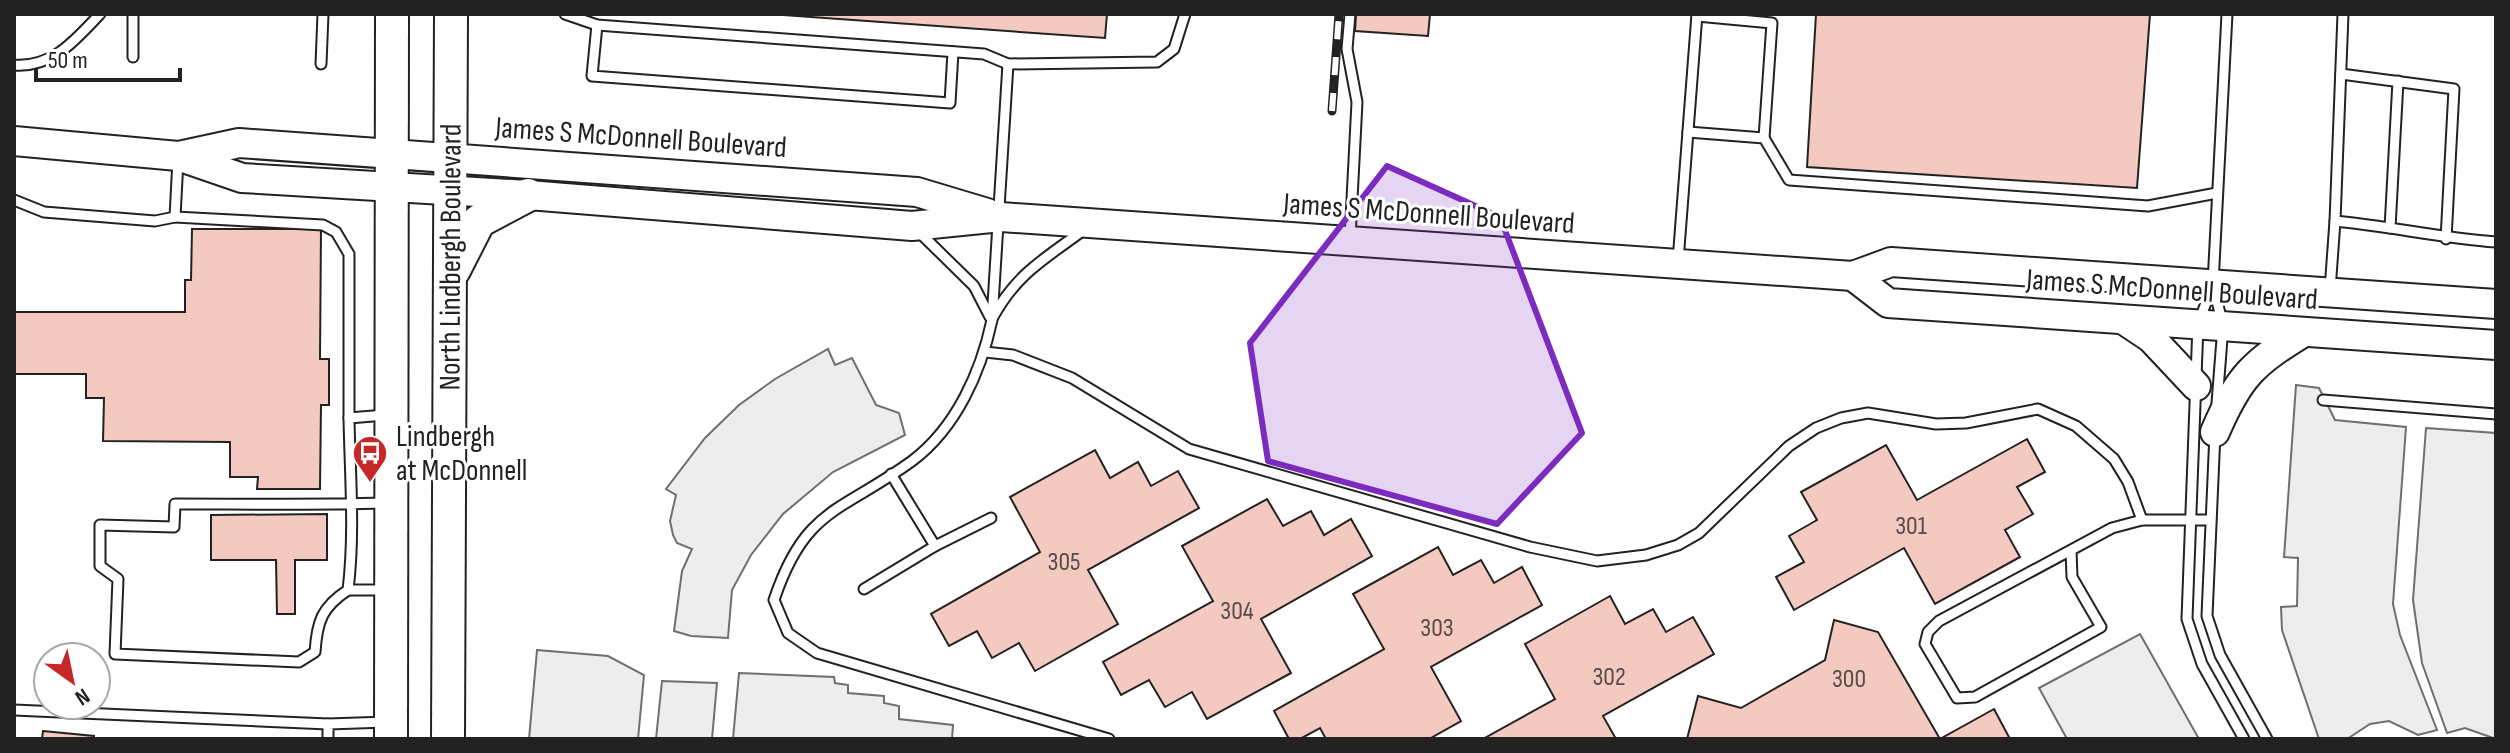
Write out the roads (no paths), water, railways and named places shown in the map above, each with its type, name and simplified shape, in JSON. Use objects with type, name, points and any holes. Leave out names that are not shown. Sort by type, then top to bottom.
[{"type":"highway","name":"North Lindbergh Boulevard","points":[[391,730],[392,14]]},
{"type":"highway","name":"North Lindbergh Boulevard","points":[[448,739],[451,14]]},
{"type":"highway","points":[[449,281],[479,221],[528,195]]},
{"type":"main road","name":"James S McDonnell Boulevard","points":[[14,141],[178,156],[242,178],[528,195],[912,226],[1001,217],[1853,276],[1891,262],[2496,304]]},
{"type":"main road","name":"James S McDonnell Boulevard","points":[[178,156],[239,143],[917,192],[1001,217]]},
{"type":"main road","name":"James S McDonnell Boulevard","points":[[1853,276],[1888,303],[2496,345]]},
{"type":"main road","points":[[2123,319],[2159,345],[2196,386]]},
{"type":"main road","points":[[2215,432],[2229,399],[2249,369],[2304,332]]},
{"type":"lane","points":[[14,65],[33,66],[52,59],[100,14]]},
{"type":"lane","points":[[133,14],[133,57]]},
{"type":"lane","points":[[321,64],[323,14]]},
{"type":"lane","points":[[565,14],[597,25],[984,54],[1008,64],[1157,62],[1174,49],[1185,14]]},
{"type":"lane","points":[[1350,14],[1347,49],[1357,102],[1350,241]]},
{"type":"lane","points":[[2227,14],[2210,325],[2215,432],[2207,616],[2220,655],[2267,739]]},
{"type":"lane","points":[[2330,292],[2343,14]]},
{"type":"lane","points":[[1678,264],[1697,15],[1772,23],[1764,138],[1789,180],[2148,206],[2217,193]]},
{"type":"lane","points":[[597,25],[592,76],[810,93],[950,103],[953,52]]},
{"type":"lane","points":[[1008,64],[1001,217],[993,267],[992,320],[985,352],[971,385],[946,426],[913,460],[837,506],[807,532],[786,565],[774,600],[788,633],[817,653],[856,667],[1109,739]]},
{"type":"lane","points":[[2341,74],[2454,89],[2446,239]]},
{"type":"lane","points":[[2390,228],[2398,81]]},
{"type":"lane","points":[[1688,132],[1764,138]]},
{"type":"lane","points":[[175,217],[178,156]]},
{"type":"lane","points":[[14,200],[44,212],[155,221],[175,217],[323,225],[336,232],[349,254],[348,590]]},
{"type":"lane","points":[[2335,221],[2446,239],[2496,242]]},
{"type":"lane","points":[[992,320],[1008,289],[1093,223]]},
{"type":"lane","points":[[912,226],[974,286],[992,320]]},
{"type":"lane","points":[[2213,284],[2210,325],[2196,386],[2187,619],[2202,664],[2244,739]]},
{"type":"lane","points":[[985,352],[1013,355],[1072,378],[1189,449],[1530,547],[1597,561],[1646,555],[1678,545],[1699,533],[1789,446],[1828,423],[1868,413],[1936,424],[1966,423],[2038,409],[2076,426],[2114,459],[2128,482],[2142,520]]},
{"type":"lane","points":[[2323,400],[2496,414]]},
{"type":"lane","points":[[349,418],[392,415]]},
{"type":"lane","points":[[891,474],[935,546]]},
{"type":"lane","points":[[391,589],[348,590],[328,603],[317,621],[315,652],[299,662],[115,654],[118,579],[100,566],[100,525],[174,527],[175,504],[392,503]]},
{"type":"lane","points":[[864,589],[935,546],[991,518]]},
{"type":"lane","points":[[2071,550],[2072,577],[2101,627],[1975,697],[1957,698],[1928,653],[1928,632],[1939,621],[2071,550],[2112,528],[2142,520],[2210,520]]},
{"type":"lane","points":[[14,710],[328,724],[391,730]]},
{"type":"lane","points":[[328,724],[328,739]]},
{"type":"railway","points":[[1332,111],[1339,14]]},
{"type":"place","name":"Lindbergh at McDonnell","points":[[370,484]]}]
